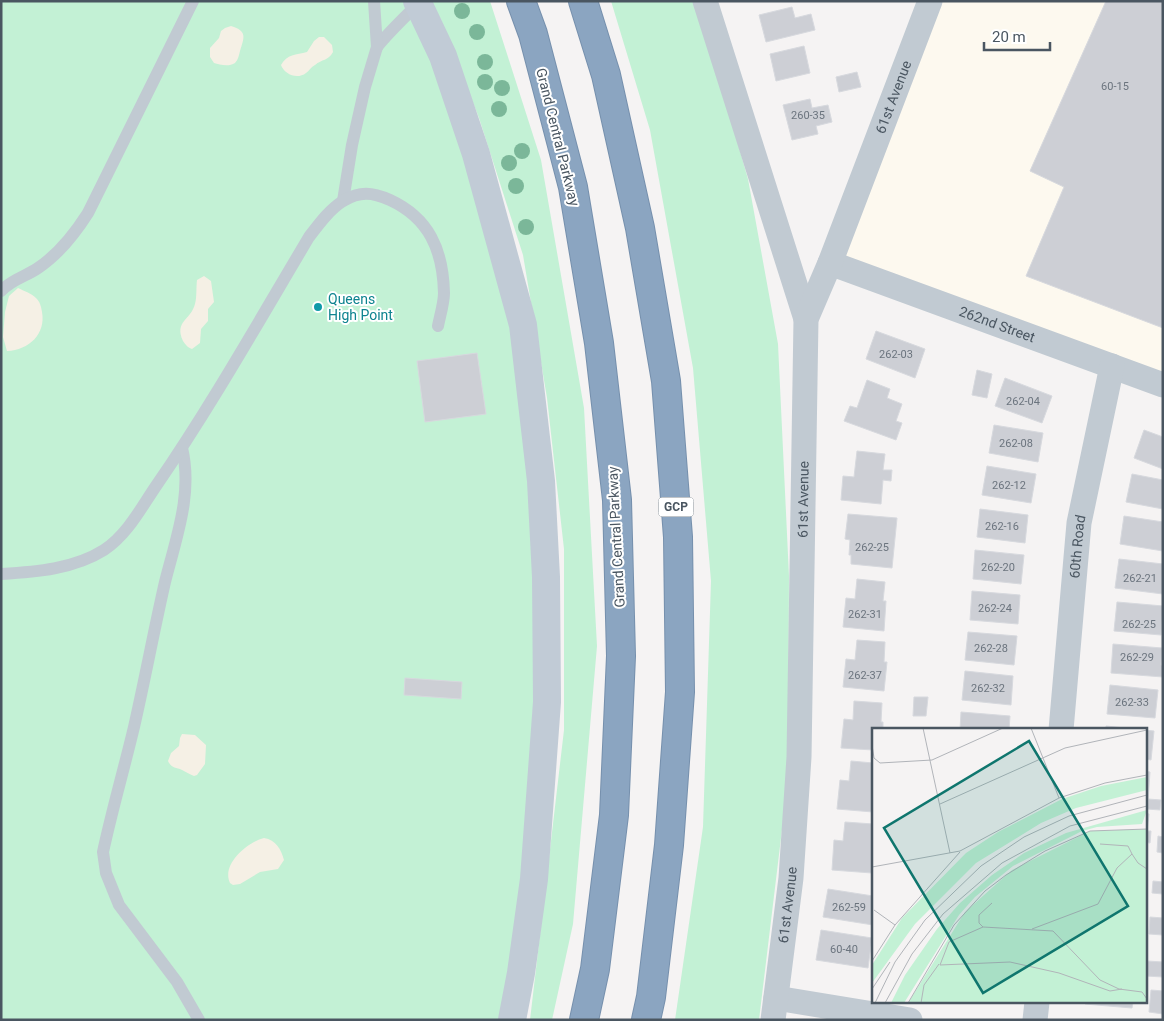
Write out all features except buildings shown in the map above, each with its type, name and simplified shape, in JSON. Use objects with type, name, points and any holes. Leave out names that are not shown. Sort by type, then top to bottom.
[{"type":"highway","name":"Grand Central Parkway","points":[[521,1],[533,34],[573,187],[599,343],[617,500],[620,656],[614,815],[595,969],[584,1020]]},
{"type":"highway","name":"GCP","points":[[583,1],[606,75],[640,228],[666,381],[678,536],[680,692],[669,845],[646,1020]]},
{"type":"main road","points":[[418,2],[443,56],[476,154],[523,325],[541,481],[545,532],[546,719],[534,880],[521,973],[512,1020]]},
{"type":"street","points":[[705,1],[806,319]]},
{"type":"street","name":"61st Avenue","points":[[775,1009],[791,878],[799,757],[806,319],[830,264],[930,1]]},
{"type":"street","name":"262nd Street","points":[[830,264],[1163,385]]},
{"type":"street","name":"60th Road","points":[[1061,728],[1080,523],[1112,366]]},
{"type":"street","points":[[1035,1020],[1037,1004]]},
{"type":"street","points":[[775,1009],[910,1020]]},
{"type":"lane","points":[[1,291],[7,284],[36,270],[55,255],[75,235],[88,214],[192,1]]},
{"type":"lane","points":[[343,201],[352,145],[365,87],[377,47],[374,1]]},
{"type":"lane","points":[[377,47],[393,26],[401,21],[418,2]]},
{"type":"lane","points":[[1,574],[25,573],[68,566],[104,550],[125,531],[182,448],[309,237],[329,212],[343,201],[355,195],[375,193],[401,206],[421,221],[432,238],[439,258],[444,294],[438,326]]},
{"type":"lane","points":[[182,448],[186,468],[181,520],[165,582],[134,727],[103,852],[106,873],[119,905],[177,982],[199,1020]]},
{"type":"shaded area","points":[[930,1],[1163,1],[1163,385],[834,254]]},
{"type":"green space","points":[[1,1],[417,1],[523,325],[545,532],[512,1020],[1,1020]]},
{"type":"green space","points":[[431,1],[490,1],[541,160],[584,408],[597,646],[573,924],[552,1020],[530,1020],[564,730],[564,549],[547,398],[523,255],[479,118],[442,22]]},
{"type":"green space","points":[[611,1],[697,1],[748,179],[778,344],[789,576],[788,780],[759,1020],[675,1020],[703,827],[711,581],[693,368],[650,130]]},
{"type":"sand","points":[[231,26],[240,30],[243,36],[238,59],[230,65],[214,63],[210,57],[210,48],[219,38],[221,31]]},
{"type":"sand","points":[[319,37],[324,37],[332,45],[333,52],[329,57],[299,76],[291,75],[285,71],[281,65],[283,61],[292,56],[307,52]]},
{"type":"sand","points":[[204,276],[211,281],[214,302],[208,309],[208,321],[201,329],[200,343],[192,349],[183,341],[181,329],[195,304],[197,280]]},
{"type":"sand","points":[[18,288],[36,298],[41,306],[43,320],[38,334],[29,344],[22,348],[7,351],[3,337],[5,312],[9,296]]},
{"type":"sand","points":[[182,734],[195,735],[206,745],[205,764],[197,775],[194,776],[173,767],[168,761],[171,753],[179,746]]},
{"type":"sand","points":[[264,838],[275,843],[281,852],[284,860],[278,869],[260,872],[240,884],[233,885],[230,883],[228,876],[233,861],[244,849]]},
{"type":"place","name":"Queens High Point","points":[[318,307]]}]
